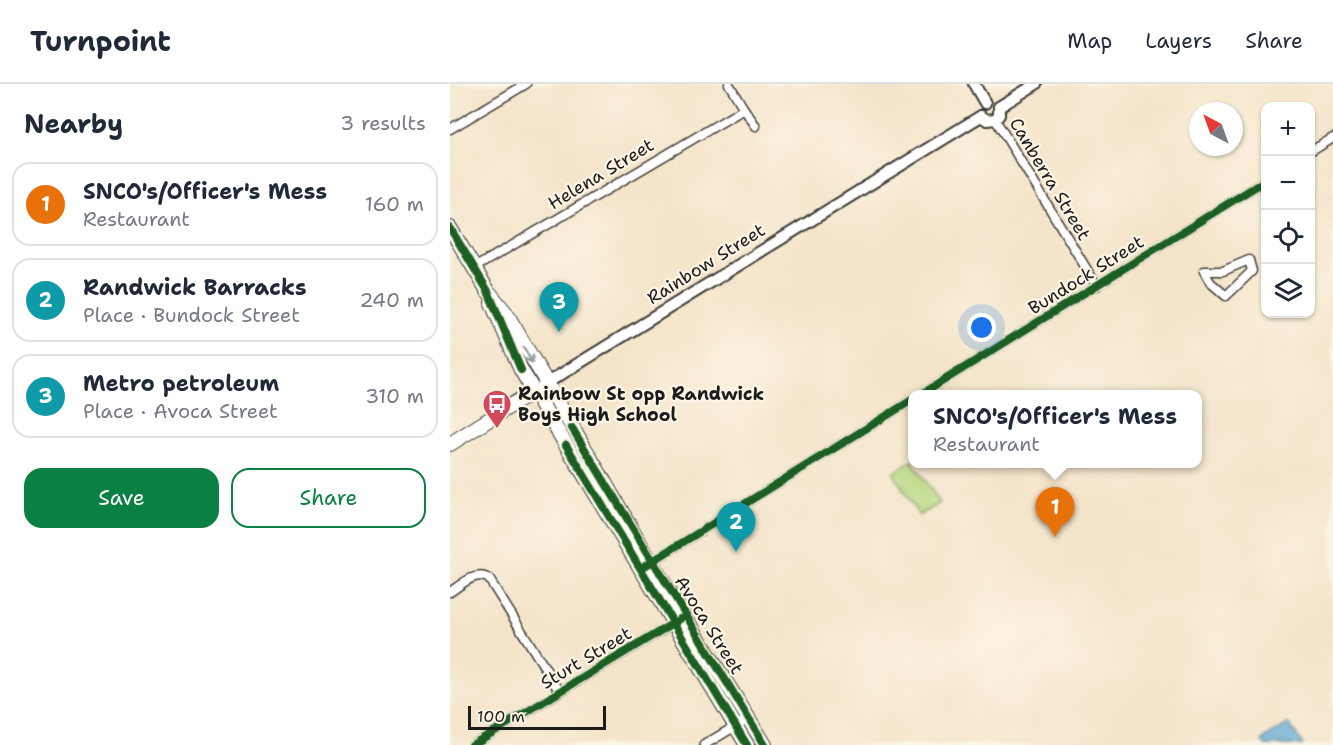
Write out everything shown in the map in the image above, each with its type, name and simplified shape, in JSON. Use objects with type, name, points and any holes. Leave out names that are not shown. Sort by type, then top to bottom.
[{"type":"main road","name":"Avoca Street","points":[[450,228],[488,291],[521,370],[540,388],[679,620],[747,745]]},
{"type":"main road","name":"Rainbow Street","points":[[450,444],[540,388]]},
{"type":"main road","name":"Avoca Street","points":[[679,620],[749,718],[765,745]]},
{"type":"street","points":[[450,129],[511,88],[526,84]]},
{"type":"street","points":[[729,84],[756,126]]},
{"type":"street","points":[[974,84],[985,103]]},
{"type":"street","points":[[999,107],[1036,84]]},
{"type":"street","points":[[994,102],[999,107],[999,115],[995,119],[987,120],[981,116],[981,108],[985,103],[994,102]]},
{"type":"street","name":"Helena Street","points":[[474,268],[744,109]]},
{"type":"street","name":"Rainbow Street","points":[[540,388],[981,116]]},
{"type":"street","name":"Canberra Street","points":[[995,119],[1096,286]]},
{"type":"street","points":[[1315,149],[1333,138]]},
{"type":"street","name":"Bundock Street","points":[[928,390],[1261,183]]},
{"type":"street","points":[[1249,260],[1252,271],[1226,296],[1210,282],[1204,271],[1223,271],[1249,260]]},
{"type":"street","points":[[646,565],[908,402]]},
{"type":"street","points":[[450,592],[476,576],[489,579],[560,692]]},
{"type":"street","name":"Sturt Street","points":[[472,745],[679,620]]},
{"type":"street","points":[[704,745],[749,718]]},
{"type":"green space","points":[[908,464],[908,468],[917,468],[940,503],[919,516],[893,473]]},
{"type":"water","points":[[1289,723],[1303,745],[1265,745],[1262,740]]},
{"type":"cycle path","points":[[928,390],[1261,183]]},
{"type":"cycle path","points":[[450,228],[488,291],[521,370]]},
{"type":"cycle path","points":[[643,567],[908,402]]},
{"type":"cycle path","points":[[572,428],[765,745]]},
{"type":"cycle path","points":[[566,445],[747,745]]},
{"type":"cycle path","points":[[472,745],[680,619]]},
{"type":"place","name":"Metro petroleum","points":[[559,332]]},
{"type":"place","name":"Rainbow St opp Randwick Boys High School","points":[[497,430]]},
{"type":"place","name":"SNCO's/Officer's Mess","points":[[1055,537]]},
{"type":"place","name":"Randwick Barracks","points":[[736,552]]}]
